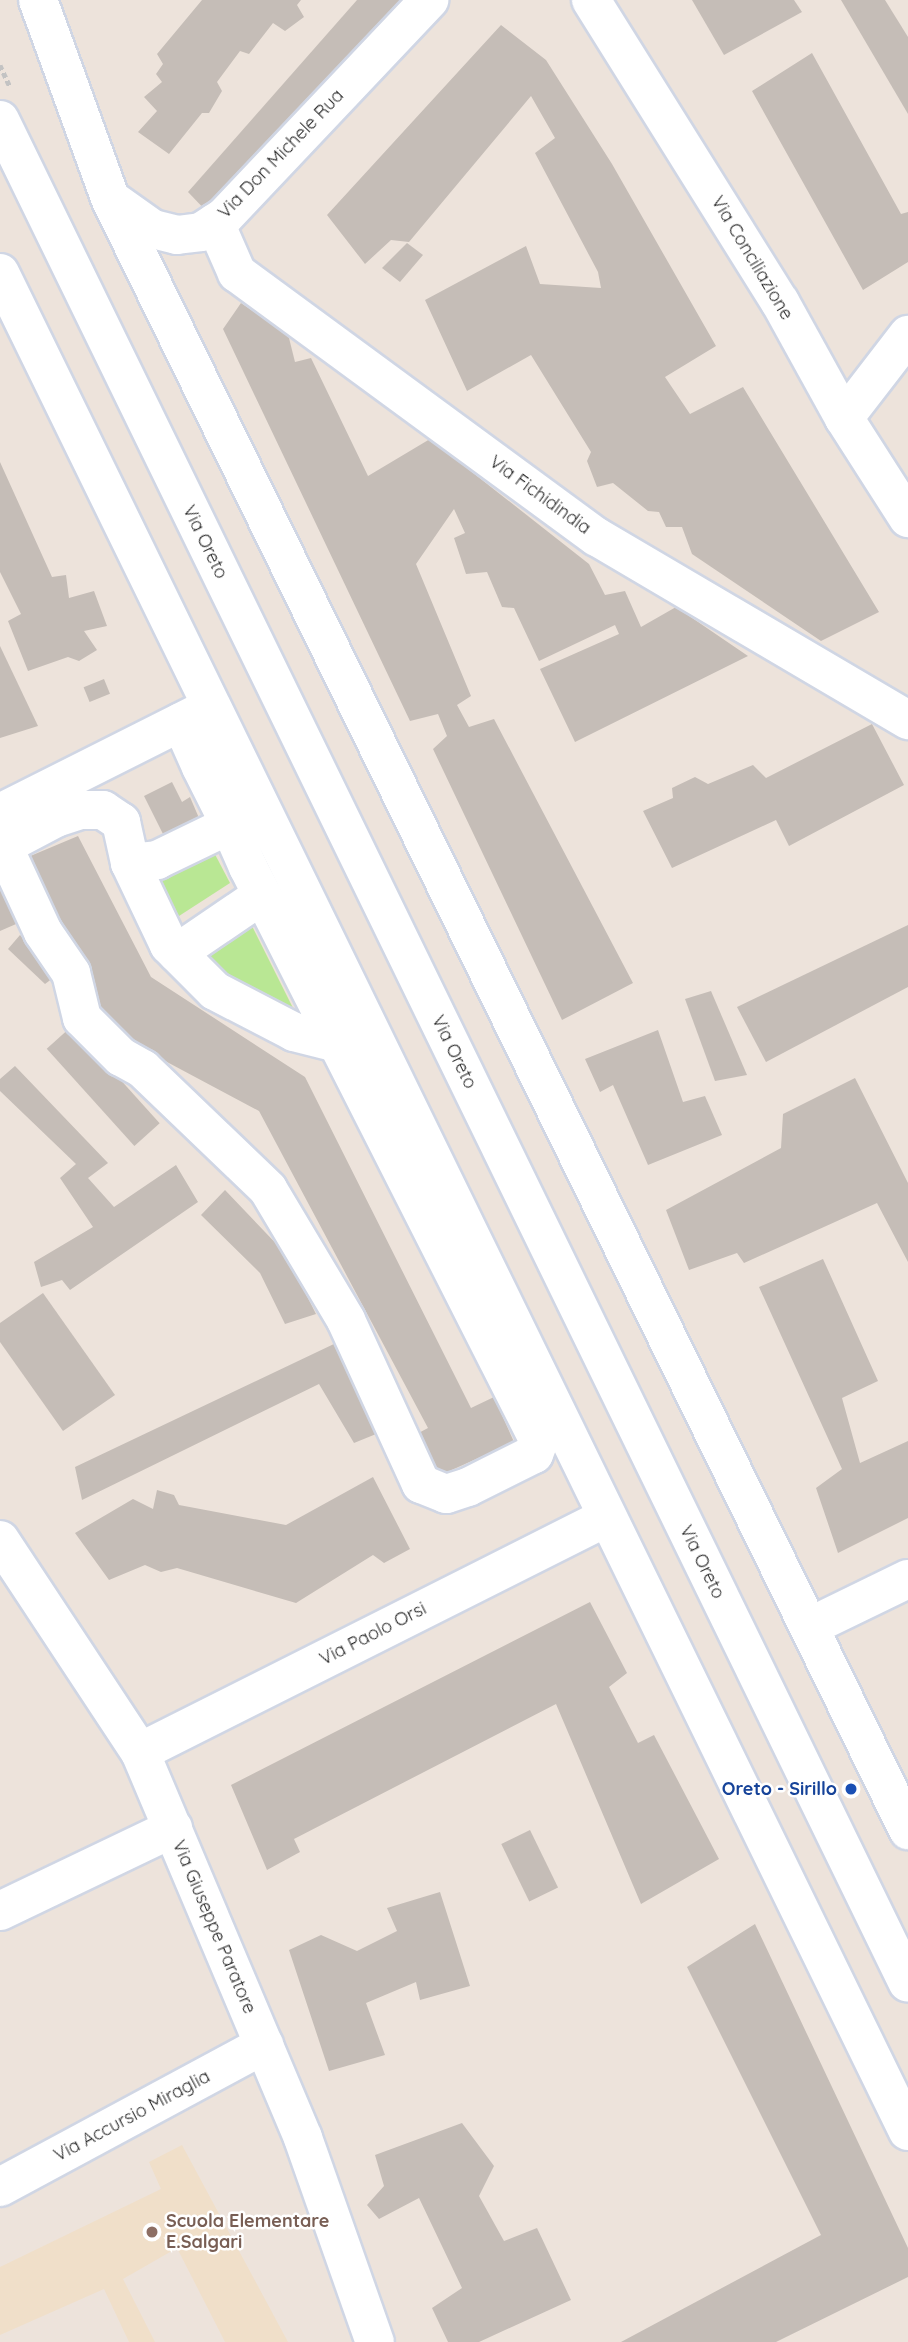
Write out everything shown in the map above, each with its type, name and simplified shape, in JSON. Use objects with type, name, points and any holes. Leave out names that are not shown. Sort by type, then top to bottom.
[{"type":"street","points":[[38,0],[110,198],[908,1827]]},
{"type":"street","name":"Via Don Michele Rua","points":[[110,198],[153,229],[177,235],[201,232],[215,223],[429,0]]},
{"type":"street","name":"Via Conciliazione","points":[[591,0],[780,302],[844,418],[908,518]]},
{"type":"street","name":"Via Oreto","points":[[0,120],[908,1983]]},
{"type":"street","name":"Via Fichidindia","points":[[215,223],[237,273],[597,537],[908,720]]},
{"type":"street","points":[[0,272],[196,714],[607,1517],[908,2131]]},
{"type":"street","points":[[844,418],[908,335]]},
{"type":"street","points":[[0,813],[196,714]]},
{"type":"street","points":[[196,714],[226,817],[262,895],[539,1441],[534,1454],[512,1467],[446,1494],[421,1483],[346,1320],[268,1189],[143,1069],[121,1057],[82,1018],[71,973],[43,932],[3,846],[56,818],[80,810],[103,810],[121,822],[130,863],[177,953],[215,991],[252,1014],[294,1032],[337,1043]]},
{"type":"street","points":[[130,863],[157,860],[191,845],[220,829],[226,817]]},
{"type":"street","points":[[177,953],[262,895]]},
{"type":"street","name":"Via Paolo Orsi","points":[[140,1752],[607,1517]]},
{"type":"street","name":"Via Giuseppe Paratore","points":[[0,1540],[140,1752],[308,2151],[375,2342]]},
{"type":"street","points":[[809,1627],[908,1579]]},
{"type":"street","points":[[0,1911],[173,1828]]},
{"type":"street","name":"Via Accursio Miraglia","points":[[0,2187],[264,2045]]},
{"type":"shaded area","name":"Scuola Elementare E.Salgari","points":[[182,2145],[288,2342],[225,2342],[177,2248],[123,2279],[155,2342],[129,2342],[104,2289],[0,2335],[0,2267],[161,2189],[149,2162]]},
{"type":"green space","points":[[208,841],[230,883],[179,916],[151,873]]},
{"type":"green space","points":[[250,922],[293,1008],[293,1013],[205,960]]},
{"type":"building","points":[[202,0],[301,0],[297,5],[304,17],[285,31],[273,23],[249,54],[240,51],[217,82],[222,91],[209,113],[202,113],[169,154],[138,132],[157,111],[144,97],[162,82],[156,74],[163,64],[157,54]]},
{"type":"building","points":[[357,0],[403,0],[210,215],[188,192]]},
{"type":"building","points":[[692,0],[794,0],[802,12],[724,55]]},
{"type":"building","points":[[841,0],[885,0],[908,37],[908,114]]},
{"type":"building","points":[[501,25],[546,60],[612,164],[716,346],[665,377],[690,414],[743,387],[879,612],[821,641],[692,554],[682,527],[666,527],[659,512],[648,511],[613,483],[597,487],[587,461],[591,452],[531,355],[467,391],[425,300],[526,246],[540,284],[601,288],[598,272],[535,153],[555,138],[531,96],[409,242],[391,240],[365,264],[327,215]]},
{"type":"building","points":[[812,53],[901,214],[908,212],[908,262],[863,290],[752,91]]},
{"type":"building","points":[[407,243],[423,255],[400,282],[382,268]]},
{"type":"building","points":[[241,303],[288,334],[295,362],[311,358],[368,476],[430,439],[589,564],[605,595],[625,591],[641,627],[676,607],[748,656],[575,742],[540,669],[619,634],[615,625],[539,661],[514,608],[502,607],[487,572],[466,574],[454,538],[465,533],[454,509],[416,564],[471,696],[457,705],[469,727],[494,719],[633,983],[562,1020],[433,749],[447,736],[438,714],[410,721],[223,329]]},
{"type":"building","points":[[0,462],[52,577],[66,575],[69,598],[94,591],[107,626],[84,631],[97,650],[79,661],[68,657],[28,671],[8,621],[21,614],[0,572]]},
{"type":"building","points":[[0,646],[38,726],[0,738]]},
{"type":"building","points":[[104,679],[110,694],[90,702],[84,687]]},
{"type":"building","points":[[872,724],[904,785],[789,846],[776,820],[672,868],[643,811],[673,798],[672,788],[695,777],[708,784],[753,765],[766,778]]},
{"type":"building","points":[[172,782],[182,802],[190,797],[199,818],[163,834],[144,796]]},
{"type":"building","points":[[78,836],[151,977],[305,1077],[471,1408],[494,1397],[514,1442],[425,1482],[411,1437],[428,1428],[259,1111],[152,1054],[120,1043],[89,1004],[28,857]]},
{"type":"building","points":[[0,871],[23,921],[0,931]]},
{"type":"building","points":[[908,925],[908,987],[766,1062],[737,1007]]},
{"type":"building","points":[[20,935],[57,975],[45,984],[8,949]]},
{"type":"building","points":[[711,991],[747,1075],[715,1081],[685,999]]},
{"type":"building","points":[[72,1026],[160,1123],[134,1146],[47,1049]]},
{"type":"building","points":[[658,1030],[683,1102],[705,1096],[722,1135],[648,1165],[613,1085],[600,1092],[585,1059]]},
{"type":"building","points":[[15,1066],[108,1163],[88,1178],[114,1207],[176,1165],[198,1202],[70,1290],[62,1280],[41,1287],[34,1262],[93,1227],[60,1178],[76,1164],[0,1091],[0,1079]]},
{"type":"building","points":[[855,1078],[908,1183],[908,1262],[877,1203],[744,1263],[737,1253],[689,1270],[666,1210],[781,1148],[783,1114]]},
{"type":"building","points":[[225,1190],[286,1254],[316,1314],[285,1324],[260,1273],[201,1215]]},
{"type":"building","points":[[823,1259],[878,1381],[842,1398],[860,1463],[908,1441],[908,1518],[838,1553],[816,1488],[842,1469],[759,1287]]},
{"type":"building","points":[[43,1293],[115,1395],[63,1431],[0,1342],[0,1323]]},
{"type":"building","points":[[336,1343],[381,1432],[354,1443],[319,1384],[82,1500],[75,1467]]},
{"type":"building","points":[[373,1477],[410,1549],[384,1563],[373,1555],[296,1603],[177,1568],[161,1572],[145,1565],[109,1580],[75,1533],[133,1499],[153,1509],[157,1490],[174,1495],[179,1505],[286,1525]]},
{"type":"building","points":[[590,1602],[627,1673],[609,1687],[638,1743],[654,1735],[719,1859],[641,1904],[556,1704],[294,1839],[300,1852],[267,1870],[231,1785]]},
{"type":"building","points":[[530,1830],[558,1888],[529,1902],[501,1844]]},
{"type":"building","points":[[440,1892],[470,1986],[420,2000],[416,1982],[366,2003],[385,2055],[329,2071],[289,1950],[321,1935],[357,1951],[397,1931],[387,1908]]},
{"type":"building","points":[[755,1924],[908,2248],[908,2277],[776,2342],[621,2342],[821,2235],[687,1967]]},
{"type":"building","points":[[462,2123],[494,2166],[479,2196],[504,2241],[537,2228],[571,2300],[479,2342],[448,2342],[432,2308],[462,2288],[419,2198],[379,2219],[367,2205],[384,2186],[375,2155]]},
{"type":"place","name":"Oreto - Sirillo","points":[[851,1789]]},
{"type":"place","name":"Scuola Elementare E.Salgari","points":[[152,2232]]}]
